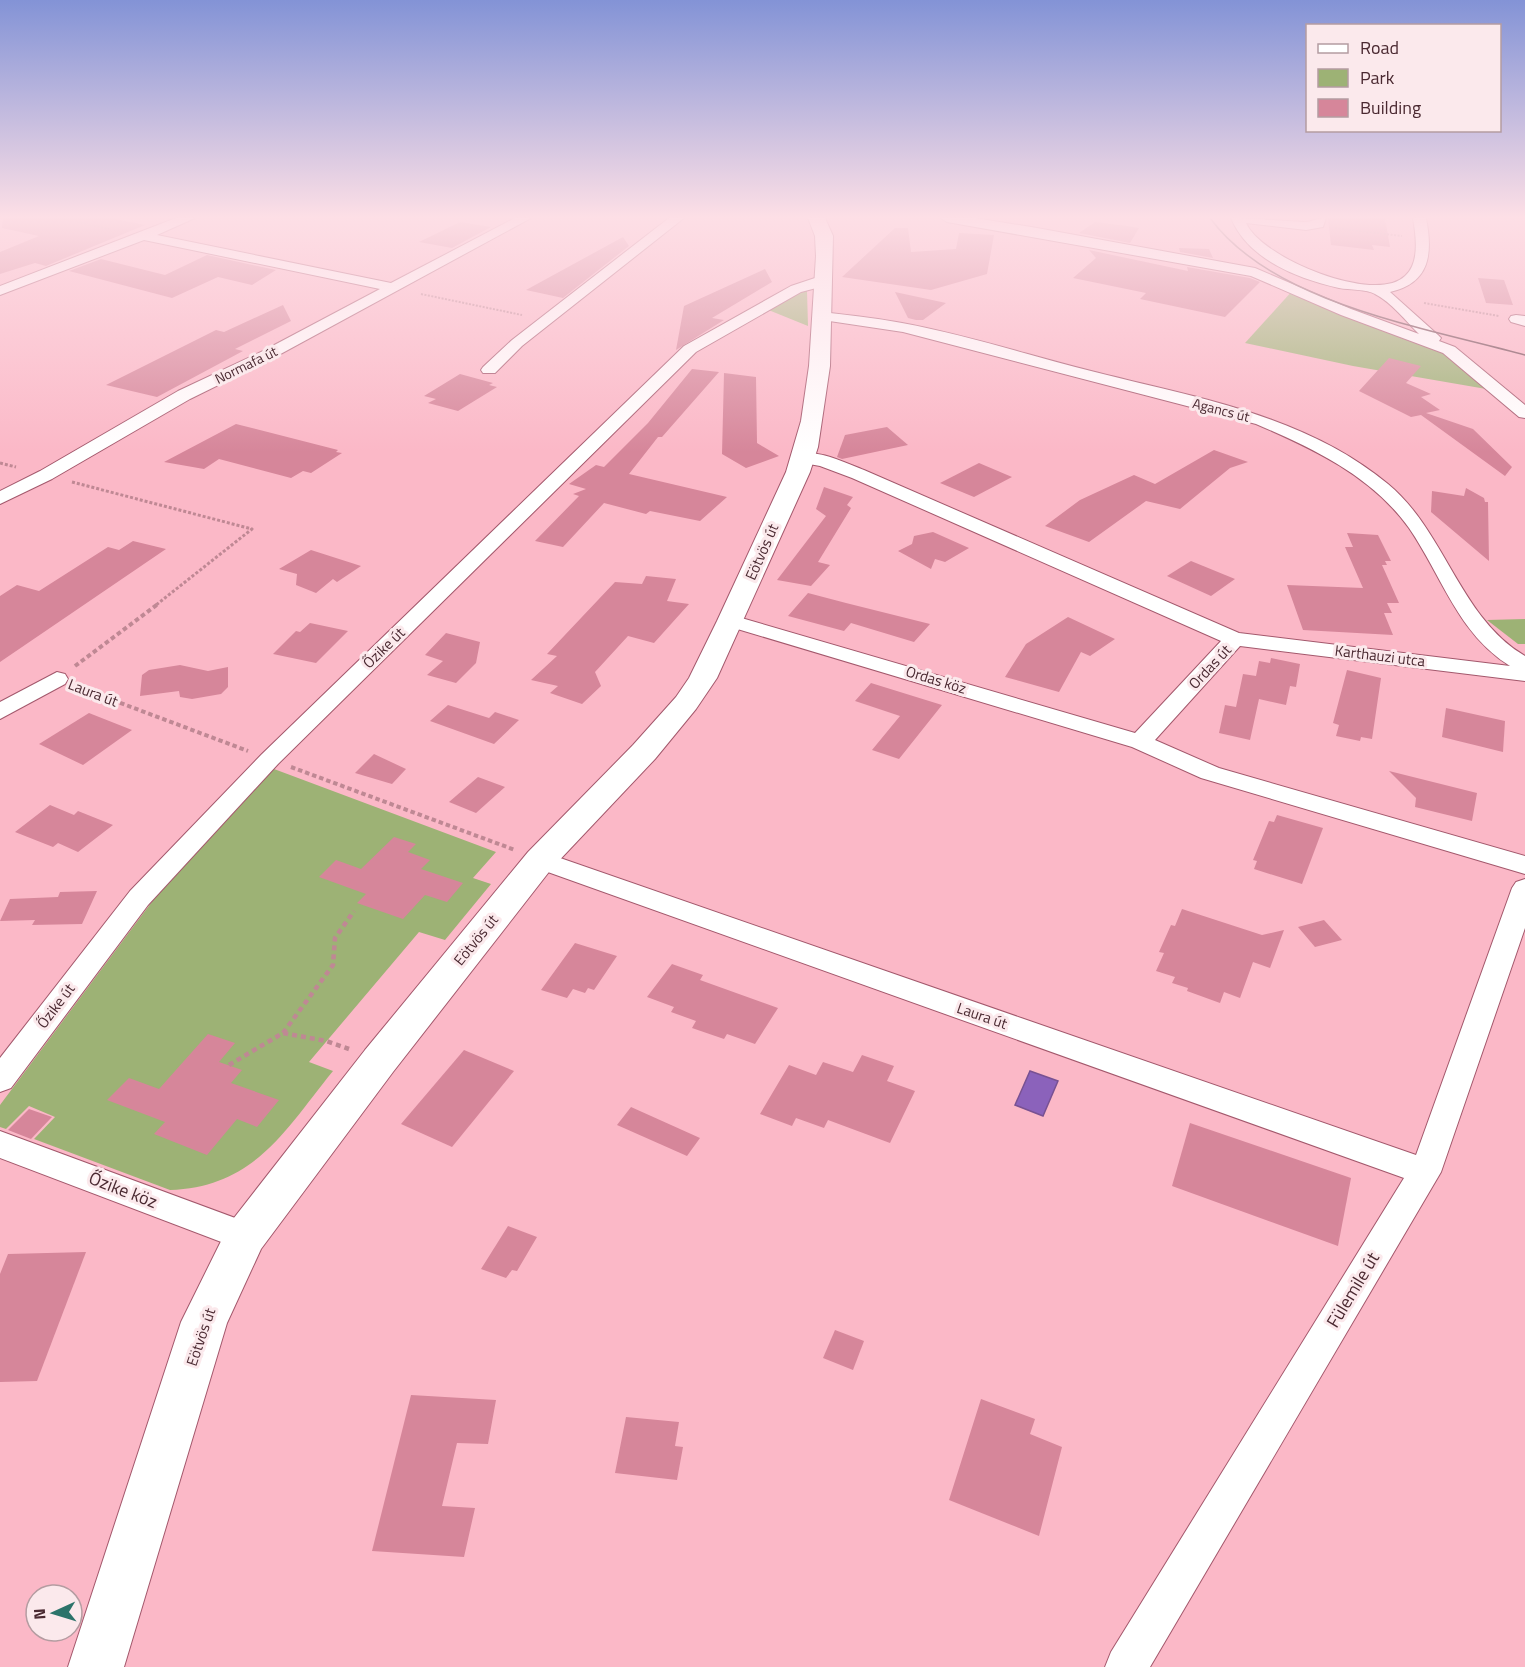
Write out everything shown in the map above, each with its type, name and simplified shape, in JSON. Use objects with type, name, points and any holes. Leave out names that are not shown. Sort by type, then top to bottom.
[{"type":"street","name":"Normafa út","points":[[0,498],[46,475],[184,395],[269,354],[378,296]]},
{"type":"street","points":[[489,370],[578,296]]},
{"type":"street","name":"Őzike út","points":[[0,1080],[139,898],[270,759],[690,349],[784,296]]},
{"type":"street","name":"Eötvös út","points":[[96,1667],[204,1322],[245,1236],[533,857],[644,752],[686,703],[703,678],[804,458],[815,402],[823,296]]},
{"type":"street","points":[[1309,296],[1449,350],[1497,387],[1525,413]]},
{"type":"street","points":[[1386,296],[1432,336],[1437,344]]},
{"type":"street","name":"Agancs út","points":[[821,316],[858,320],[915,331],[1262,420],[1303,437],[1346,461],[1394,497],[1417,525],[1467,615],[1506,655],[1525,664]]},
{"type":"street","name":"Ordas út","points":[[804,458],[824,461],[858,474],[1235,639],[1140,742]]},
{"type":"street","name":"Ordas köz","points":[[731,621],[1140,742]]},
{"type":"street","name":"Karthauzi utca","points":[[1235,639],[1525,674]]},
{"type":"street","points":[[0,712],[57,679]]},
{"type":"street","points":[[1140,742],[1210,774],[1525,865]]},
{"type":"street","name":"Laura út","points":[[533,857],[1425,1172]]},
{"type":"street","name":"Fülemile út","points":[[1126,1667],[1425,1172],[1525,888]]},
{"type":"street","name":"Őzike köz","points":[[0,1144],[245,1236]]},
{"type":"path","points":[[431,296],[547,320]]},
{"type":"path","points":[[1398,296],[1410,300],[1521,320]]},
{"type":"path","name":"Laura út","points":[[46,475],[252,529],[208,566],[57,679]]},
{"type":"path","name":"Laura út","points":[[57,679],[533,857]]},
{"type":"path","points":[[229,1065],[282,1033],[333,965],[335,938],[354,911]]},
{"type":"path","points":[[282,1033],[327,1041],[380,1061]]},
{"type":"green space","points":[[791,296],[807,296],[808,326],[766,309]]},
{"type":"green space","points":[[1288,296],[1307,296],[1442,352],[1492,390],[1353,366],[1245,343]]},
{"type":"green space","points":[[1525,619],[1525,644],[1518,644],[1487,620]]},
{"type":"green space","points":[[274,769],[496,852],[473,878],[491,884],[445,940],[419,932],[309,1062],[333,1071],[283,1134],[265,1152],[246,1167],[225,1178],[199,1186],[170,1190],[34,1139],[55,1117],[29,1106],[6,1129],[0,1127],[0,1105],[154,899]]},
{"type":"shaded area","points":[[1030,1071],[1058,1081],[1043,1116],[1015,1105]]},
{"type":"building","points":[[706,296],[749,296],[712,318],[724,320],[676,350],[684,306]]},
{"type":"building","points":[[897,296],[913,296],[946,303],[923,320],[908,318]]},
{"type":"building","points":[[1143,296],[1246,296],[1225,317],[1140,299]]},
{"type":"building","points":[[1484,296],[1510,296],[1513,305],[1486,303]]},
{"type":"building","points":[[283,305],[291,321],[235,349],[243,351],[157,397],[106,385],[216,330],[224,332]]},
{"type":"building","points":[[1389,358],[1421,366],[1406,383],[1431,394],[1421,397],[1440,410],[1426,413],[1473,429],[1512,467],[1505,476],[1421,415],[1411,417],[1359,391]]},
{"type":"building","points":[[692,369],[719,372],[662,437],[658,437],[629,474],[727,497],[700,521],[650,511],[646,514],[604,503],[563,547],[535,541],[579,496],[573,494],[586,489],[569,484],[596,465],[604,467],[648,423]]},
{"type":"building","points":[[724,373],[756,377],[757,443],[779,456],[746,468],[722,454]]},
{"type":"building","points":[[460,374],[493,383],[489,385],[497,387],[458,411],[428,403],[436,399],[424,396]]},
{"type":"building","points":[[236,424],[338,450],[336,452],[342,453],[311,473],[303,471],[291,478],[219,459],[204,469],[164,462]]},
{"type":"building","points":[[887,427],[908,445],[842,459],[837,457],[845,435]]},
{"type":"building","points":[[1214,450],[1248,462],[1230,468],[1180,509],[1146,501],[1089,542],[1045,526],[1080,500],[1134,475],[1155,484]]},
{"type":"building","points":[[979,463],[1012,477],[974,497],[940,483]]},
{"type":"building","points":[[824,487],[853,497],[847,505],[851,508],[818,562],[830,565],[811,586],[777,580],[826,516],[816,509]]},
{"type":"building","points":[[1466,488],[1488,502],[1489,561],[1431,512],[1432,491],[1464,496]]},
{"type":"building","points":[[933,532],[969,548],[945,562],[935,559],[931,569],[898,551],[912,544],[914,536]]},
{"type":"building","points":[[1347,533],[1378,535],[1391,561],[1385,561],[1387,565],[1382,565],[1399,603],[1387,603],[1392,613],[1384,613],[1393,635],[1303,630],[1287,585],[1363,588],[1345,547],[1353,547]]},
{"type":"building","points":[[133,541],[166,549],[0,662],[0,596],[17,585],[39,591],[108,547],[119,550]]},
{"type":"building","points":[[311,550],[361,566],[337,582],[333,579],[316,593],[296,585],[297,574],[279,569]]},
{"type":"building","points":[[1191,561],[1235,579],[1211,596],[1167,576]]},
{"type":"building","points":[[646,576],[676,579],[667,601],[689,604],[654,643],[628,636],[595,672],[601,686],[582,704],[550,693],[558,686],[531,680],[557,656],[547,654],[615,582],[642,584]]},
{"type":"building","points":[[808,593],[930,624],[914,642],[851,623],[844,631],[788,616]]},
{"type":"building","points":[[1068,617],[1115,639],[1090,656],[1081,652],[1059,692],[1005,677],[1026,644]]},
{"type":"building","points":[[310,623],[348,631],[316,663],[273,654],[296,631],[300,632]]},
{"type":"building","points":[[446,633],[480,642],[476,663],[456,683],[427,675],[443,661],[425,655]]},
{"type":"building","points":[[1271,658],[1300,664],[1296,687],[1290,686],[1286,705],[1259,699],[1250,740],[1219,733],[1225,705],[1236,707],[1243,674],[1256,676],[1259,661],[1270,663]]},
{"type":"building","points":[[180,665],[208,671],[228,667],[228,687],[221,694],[192,699],[180,697],[179,691],[140,696],[142,675],[149,670]]},
{"type":"building","points":[[1347,670],[1381,678],[1372,739],[1361,737],[1360,741],[1336,736],[1339,725],[1333,723]]},
{"type":"building","points":[[871,683],[942,705],[899,759],[872,750],[900,716],[855,701]]},
{"type":"building","points":[[448,705],[489,718],[495,712],[519,720],[494,744],[430,721]]},
{"type":"building","points":[[1446,708],[1505,721],[1503,752],[1442,737]]},
{"type":"building","points":[[89,713],[132,730],[83,765],[39,744]]},
{"type":"building","points":[[374,754],[406,769],[392,784],[355,773]]},
{"type":"building","points":[[1389,771],[1477,793],[1472,821],[1415,807],[1416,798]]},
{"type":"building","points":[[478,777],[505,787],[476,813],[449,802]]},
{"type":"building","points":[[50,805],[74,815],[78,811],[113,825],[78,852],[58,843],[53,847],[15,832]]},
{"type":"building","points":[[1277,815],[1323,828],[1302,884],[1254,869],[1257,861],[1253,860],[1269,821],[1274,822]]},
{"type":"building","points":[[394,837],[416,844],[408,852],[430,860],[421,869],[463,883],[447,902],[425,895],[403,919],[357,903],[366,894],[319,877],[336,860],[361,869]]},
{"type":"building","points":[[97,891],[82,924],[32,925],[35,920],[0,921],[10,899],[58,897],[60,892]]},
{"type":"building","points":[[1182,909],[1262,935],[1284,930],[1270,968],[1253,962],[1240,998],[1224,992],[1220,1003],[1187,991],[1188,988],[1172,983],[1175,977],[1156,971],[1164,953],[1159,952],[1171,925],[1175,926]]},
{"type":"building","points":[[1324,920],[1342,940],[1315,947],[1298,927]]},
{"type":"building","points":[[575,943],[617,956],[594,990],[588,988],[585,993],[573,989],[567,998],[541,990]]},
{"type":"building","points":[[672,964],[703,975],[700,980],[778,1008],[755,1044],[727,1034],[724,1039],[692,1028],[696,1021],[671,1012],[674,1007],[647,997]]},
{"type":"building","points":[[208,1034],[235,1043],[219,1062],[242,1070],[231,1083],[279,1100],[257,1127],[237,1119],[207,1155],[154,1134],[165,1122],[107,1100],[129,1078],[159,1089]]},
{"type":"building","points":[[464,1050],[514,1071],[452,1147],[401,1124]]},
{"type":"building","points":[[862,1055],[894,1066],[887,1081],[915,1091],[890,1143],[828,1120],[824,1128],[796,1118],[792,1126],[760,1114],[789,1065],[816,1075],[823,1062],[853,1072]]},
{"type":"building","points":[[631,1107],[700,1138],[687,1156],[617,1125]]},
{"type":"building","points":[[29,1109],[52,1117],[31,1139],[8,1130]]},
{"type":"building","points":[[1190,1123],[1351,1178],[1338,1246],[1172,1186]]},
{"type":"building","points":[[508,1226],[537,1237],[517,1271],[512,1270],[506,1278],[481,1269]]},
{"type":"building","points":[[86,1252],[37,1381],[0,1382],[0,1274],[8,1254]]},
{"type":"building","points":[[835,1330],[864,1341],[853,1370],[823,1358]]},
{"type":"building","points":[[411,1395],[496,1400],[488,1444],[457,1443],[442,1506],[475,1508],[464,1557],[372,1551]]},
{"type":"building","points":[[981,1399],[1035,1419],[1030,1434],[1062,1447],[1039,1536],[949,1500]]},
{"type":"building","points":[[626,1417],[679,1422],[675,1446],[683,1447],[677,1480],[615,1473]]},
{"type":"tram line","points":[[1321,296],[1354,309],[1525,355]]}]
